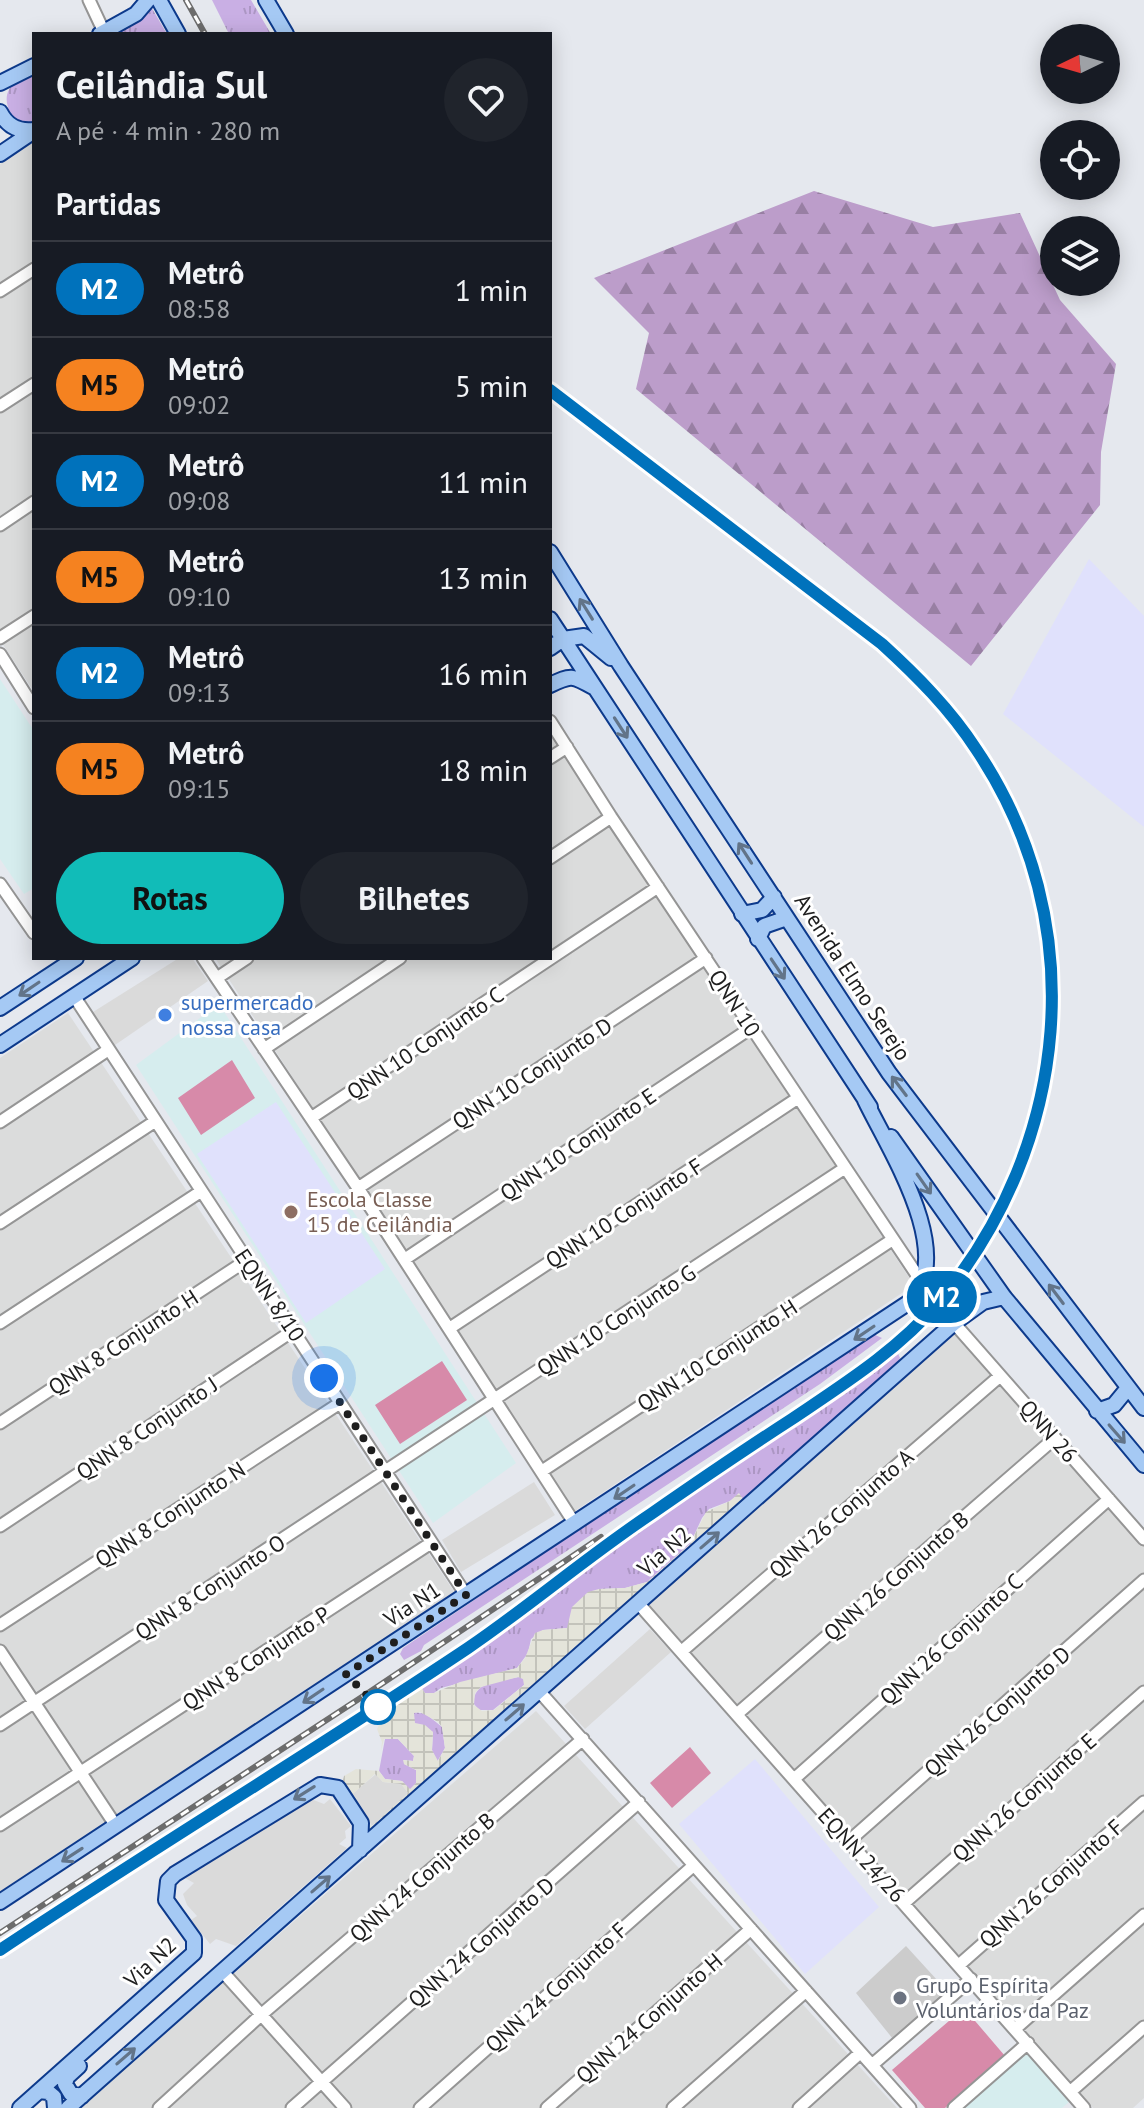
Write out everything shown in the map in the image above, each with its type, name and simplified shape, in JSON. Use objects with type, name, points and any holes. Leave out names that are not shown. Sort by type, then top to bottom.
[{"type":"main road","points":[[104,32],[136,14],[148,0]]},
{"type":"main road","points":[[159,0],[177,32]]},
{"type":"main road","points":[[266,0],[285,32]]},
{"type":"main road","points":[[1,85],[32,67]]},
{"type":"main road","points":[[0,112],[13,128],[32,131]]},
{"type":"main road","points":[[0,154],[32,132]]},
{"type":"main road","name":"Avenida Elmo Serejo","points":[[552,555],[621,666],[889,1073],[1144,1408]]},
{"type":"main road","points":[[552,622],[865,1100],[1004,1297],[1144,1465]]},
{"type":"main road","points":[[552,647],[563,639],[584,636],[621,666]]},
{"type":"main road","points":[[552,684],[568,676],[595,688]]},
{"type":"main road","points":[[742,914],[762,910],[774,897]]},
{"type":"main road","points":[[758,939],[764,926],[787,918]]},
{"type":"main road","points":[[0,1045],[129,960]]},
{"type":"main road","points":[[0,1008],[55,964]]},
{"type":"main road","points":[[865,1100],[921,1222],[928,1249],[924,1282],[938,1282],[948,1290],[956,1308],[954,1323]]},
{"type":"main road","name":"Via N1","points":[[0,1902],[911,1301],[924,1282]]},
{"type":"main road","name":"Via N2","points":[[68,2108],[954,1323],[983,1302],[1004,1297]]},
{"type":"main road","points":[[1097,1411],[1114,1405],[1128,1388]]},
{"type":"main road","name":"Via N2","points":[[20,2108],[192,1956],[194,1939],[166,1900],[168,1881],[175,1874],[320,1785],[338,1788],[356,1815],[362,1830],[360,1850]]},
{"type":"main road","points":[[82,2096],[74,2096],[68,2091],[65,2084],[67,2077],[126,2025],[154,1989]]},
{"type":"main road","points":[[39,2091],[51,2094],[55,2108]]},
{"type":"street","points":[[89,0],[102,32]]},
{"type":"street","points":[[0,291],[32,270]]},
{"type":"street","points":[[0,406],[32,385]]},
{"type":"street","points":[[0,525],[32,503]]},
{"type":"street","points":[[0,638],[32,617]]},
{"type":"street","points":[[0,654],[32,705]]},
{"type":"street","name":"QNN 10","points":[[552,724],[892,1240],[924,1282]]},
{"type":"street","points":[[552,757],[567,747]]},
{"type":"street","points":[[552,857],[611,817]]},
{"type":"street","points":[[0,884],[32,930]]},
{"type":"street","name":"QNN 10 Conjunto C","points":[[552,958],[658,887]]},
{"type":"street","name":"QNN 10 Conjunto D","points":[[358,1188],[706,958]]},
{"type":"street","points":[[204,960],[405,1259],[575,1524]]},
{"type":"street","points":[[217,978],[244,960]]},
{"type":"street","points":[[264,1049],[397,960]]},
{"type":"street","name":"QNN 10 Conjunto C","points":[[311,1118],[548,960]]},
{"type":"street","name":"EQNN 8/10","points":[[74,996],[466,1595]]},
{"type":"street","name":"QNN 10 Conjunto E","points":[[405,1259],[751,1028]]},
{"type":"street","points":[[0,1122],[108,1050]]},
{"type":"street","name":"QNN 10 Conjunto F","points":[[450,1328],[798,1098]]},
{"type":"street","points":[[0,1223],[154,1122]]},
{"type":"street","name":"QNN 10 Conjunto G","points":[[386,1472],[845,1168]]},
{"type":"street","points":[[0,1323],[200,1192]]},
{"type":"street","name":"QNN 10 Conjunto H","points":[[542,1471],[892,1240]]},
{"type":"street","name":"QNN 8 Conjunto H","points":[[0,1423],[247,1260]]},
{"type":"street","name":"QNN 26","points":[[954,1323],[1144,1539]]},
{"type":"street","name":"QNN 8 Conjunto J","points":[[0,1526],[294,1330]]},
{"type":"street","name":"QNN 26 Conjunto A","points":[[682,1651],[1000,1376]]},
{"type":"street","name":"QNN 8 Conjunto N","points":[[0,1625],[340,1403]]},
{"type":"street","name":"QNN 26 Conjunto B","points":[[737,1714],[1055,1438]]},
{"type":"street","name":"QNN 8 Conjunto O","points":[[0,1725],[386,1472]]},
{"type":"street","name":"QNN 26 Conjunto C","points":[[794,1779],[1109,1499]]},
{"type":"street","name":"QNN 8 Conjunto P","points":[[80,1772],[431,1543]]},
{"type":"street","name":"QNN 26 Conjunto D","points":[[849,1841],[1144,1580]]},
{"type":"street","name":"EQNN 24/26","points":[[638,1603],[1084,2108]]},
{"type":"street","points":[[0,1651],[116,1826]]},
{"type":"street","points":[[539,1691],[910,2108]]},
{"type":"street","name":"QNN 26 Conjunto E","points":[[904,1903],[1144,1692]]},
{"type":"street","name":"QNN 24 Conjunto B","points":[[159,2108],[262,2014],[583,1739]]},
{"type":"street","points":[[0,1825],[80,1772]]},
{"type":"street","name":"QNN 24 Conjunto D","points":[[292,2108],[639,1802]]},
{"type":"street","name":"QNN 26 Conjunto F","points":[[959,1965],[1144,1802]]},
{"type":"street","name":"QNN 24 Conjunto F","points":[[420,2108],[693,1866]]},
{"type":"street","points":[[1015,2029],[1144,1915]]},
{"type":"street","name":"QNN 24 Conjunto H","points":[[547,2108],[751,1929]]},
{"type":"street","points":[[222,1971],[345,2108]]},
{"type":"street","points":[[872,2065],[971,1979]]},
{"type":"street","points":[[673,2108],[806,1991]]},
{"type":"street","points":[[1070,2092],[1144,2027]]},
{"type":"street","points":[[954,2108],[1028,2043]]},
{"type":"street","points":[[799,2108],[860,2053]]},
{"type":"shaded area","points":[[32,142],[32,689],[0,640],[0,164]]},
{"type":"shaded area","points":[[1089,559],[1144,616],[1144,827],[1003,714]]},
{"type":"shaded area","points":[[0,679],[32,728],[32,889],[24,894],[0,859]]},
{"type":"shaded area","points":[[552,737],[914,1285],[575,1511],[216,960],[552,960]]},
{"type":"shaded area","points":[[176,960],[193,960],[208,981],[115,1045],[93,1012]]},
{"type":"shaded area","points":[[219,1004],[516,1463],[433,1523],[136,1065]]},
{"type":"shaded area","points":[[68,1013],[455,1593],[0,1895],[0,1058]]},
{"type":"shaded area","points":[[232,1060],[255,1098],[201,1135],[178,1098]]},
{"type":"shaded area","name":"Escola Classe 15 de Ceilândia","points":[[276,1102],[385,1269],[306,1323],[197,1154]]},
{"type":"shaded area","points":[[954,1328],[1144,1546],[1144,2098],[1133,2108],[1093,2108],[648,1604]]},
{"type":"shaded area","points":[[442,1361],[467,1400],[400,1444],[375,1405]]},
{"type":"shaded area","points":[[534,1482],[555,1515],[461,1572],[442,1540]]},
{"type":"shaded area","points":[[739,1493],[744,1501],[367,1835],[367,1821],[372,1826],[408,1793],[401,1784],[383,1782],[375,1774],[353,1794],[357,1799],[354,1799],[342,1783],[344,1776],[356,1769],[379,1771],[385,1779],[402,1781],[410,1789],[416,1783],[416,1770],[404,1764],[403,1760],[413,1761],[414,1756],[398,1739],[384,1739],[381,1751],[382,1742],[377,1729],[380,1723],[375,1715],[420,1686],[425,1693],[434,1693],[460,1682],[517,1668],[525,1658],[535,1633],[567,1628],[572,1607],[588,1592],[647,1582],[690,1544],[706,1512],[730,1501]],"holes":[[[518,1677],[523,1679],[524,1685],[494,1710],[482,1711],[474,1705],[475,1693],[481,1687]],[[420,1712],[442,1727],[445,1748],[438,1761],[432,1750],[433,1732],[425,1725],[415,1723],[414,1713]]]},
{"type":"shaded area","points":[[650,1629],[671,1652],[585,1729],[564,1706]]},
{"type":"shaded area","points":[[536,1711],[897,2108],[79,2108]]},
{"type":"shaded area","points":[[690,1747],[711,1773],[672,1808],[650,1783]]},
{"type":"shaded area","points":[[755,1759],[879,1907],[805,1974],[679,1824]]},
{"type":"shaded area","points":[[376,1774],[383,1782],[401,1784],[409,1793],[372,1826],[352,1794]]},
{"type":"shaded area","points":[[311,1799],[324,1804],[330,1799],[351,1826],[345,1831],[346,1838],[339,1844],[347,1848],[236,1946],[216,1939],[210,1944],[191,1920],[197,1916],[187,1905],[183,1894],[194,1883],[185,1878]]},
{"type":"shaded area","points":[[906,1946],[948,1992],[893,2039],[856,1993]]},
{"type":"shaded area","points":[[964,2008],[1005,2056],[945,2108],[925,2108],[892,2070]]},
{"type":"shaded area","points":[[1025,2051],[1069,2102],[1062,2108],[962,2108]]},
{"type":"green space","points":[[212,0],[251,0],[270,32],[228,32]]},
{"type":"green space","points":[[150,5],[166,32],[118,32],[136,23]]},
{"type":"green space","points":[[32,74],[32,124],[20,124],[8,108],[8,91],[17,81]]},
{"type":"green space","points":[[814,191],[933,227],[1020,213],[1040,256],[1040,296],[1058,296],[1116,364],[1101,452],[1100,505],[971,666],[636,389],[649,333],[594,278]]},
{"type":"green space","points":[[873,1334],[882,1338],[820,1384],[404,1660],[400,1654],[403,1648],[504,1580],[503,1577]]},
{"type":"green space","points":[[897,1351],[900,1358],[897,1364],[744,1501],[739,1494],[709,1509],[690,1544],[647,1582],[625,1588],[599,1589],[567,1628],[543,1630],[531,1639],[528,1653],[517,1668],[441,1688],[434,1693],[425,1693],[420,1686],[540,1603],[639,1529],[890,1359]]},
{"type":"green space","points":[[519,1677],[524,1679],[524,1685],[493,1710],[479,1710],[474,1704],[475,1696],[483,1686]]},
{"type":"green space","points":[[414,1712],[426,1714],[442,1727],[445,1748],[437,1762],[432,1750],[433,1732],[414,1723]]},
{"type":"green space","points":[[385,1739],[398,1739],[414,1756],[413,1761],[404,1760],[404,1764],[416,1770],[416,1783],[410,1790],[402,1781],[385,1779],[379,1771]]},
{"type":"railway","points":[[186,0],[204,32]]},
{"type":"railway","points":[[0,1950],[465,1649],[628,1529],[884,1353],[927,1313],[967,1265],[1003,1206],[1029,1142],[1045,1075],[1051,1006],[1047,937],[1033,869],[1008,805],[973,745],[929,691],[879,644],[552,392]]},
{"type":"railway","points":[[0,1933],[601,1537]]},
{"type":"metro line","name":"M2","points":[[0,1950],[471,1646],[645,1517],[882,1356],[927,1315],[968,1264],[991,1229],[1024,1161],[1039,1109],[1050,1041],[1052,1008],[1048,943],[1035,880],[1014,817],[977,750],[926,686],[882,644],[552,392]]},
{"type":"place","name":"supermercado nossa casa","points":[[165,1015]]},
{"type":"place","name":"Escola Classe 15 de Ceilândia","points":[[291,1212]]},
{"type":"place","name":"Grupo Espírita Voluntários da Paz","points":[[900,1998]]},
{"type":"route","points":[[324,1378],[466,1595],[346,1674],[378,1707]]}]
